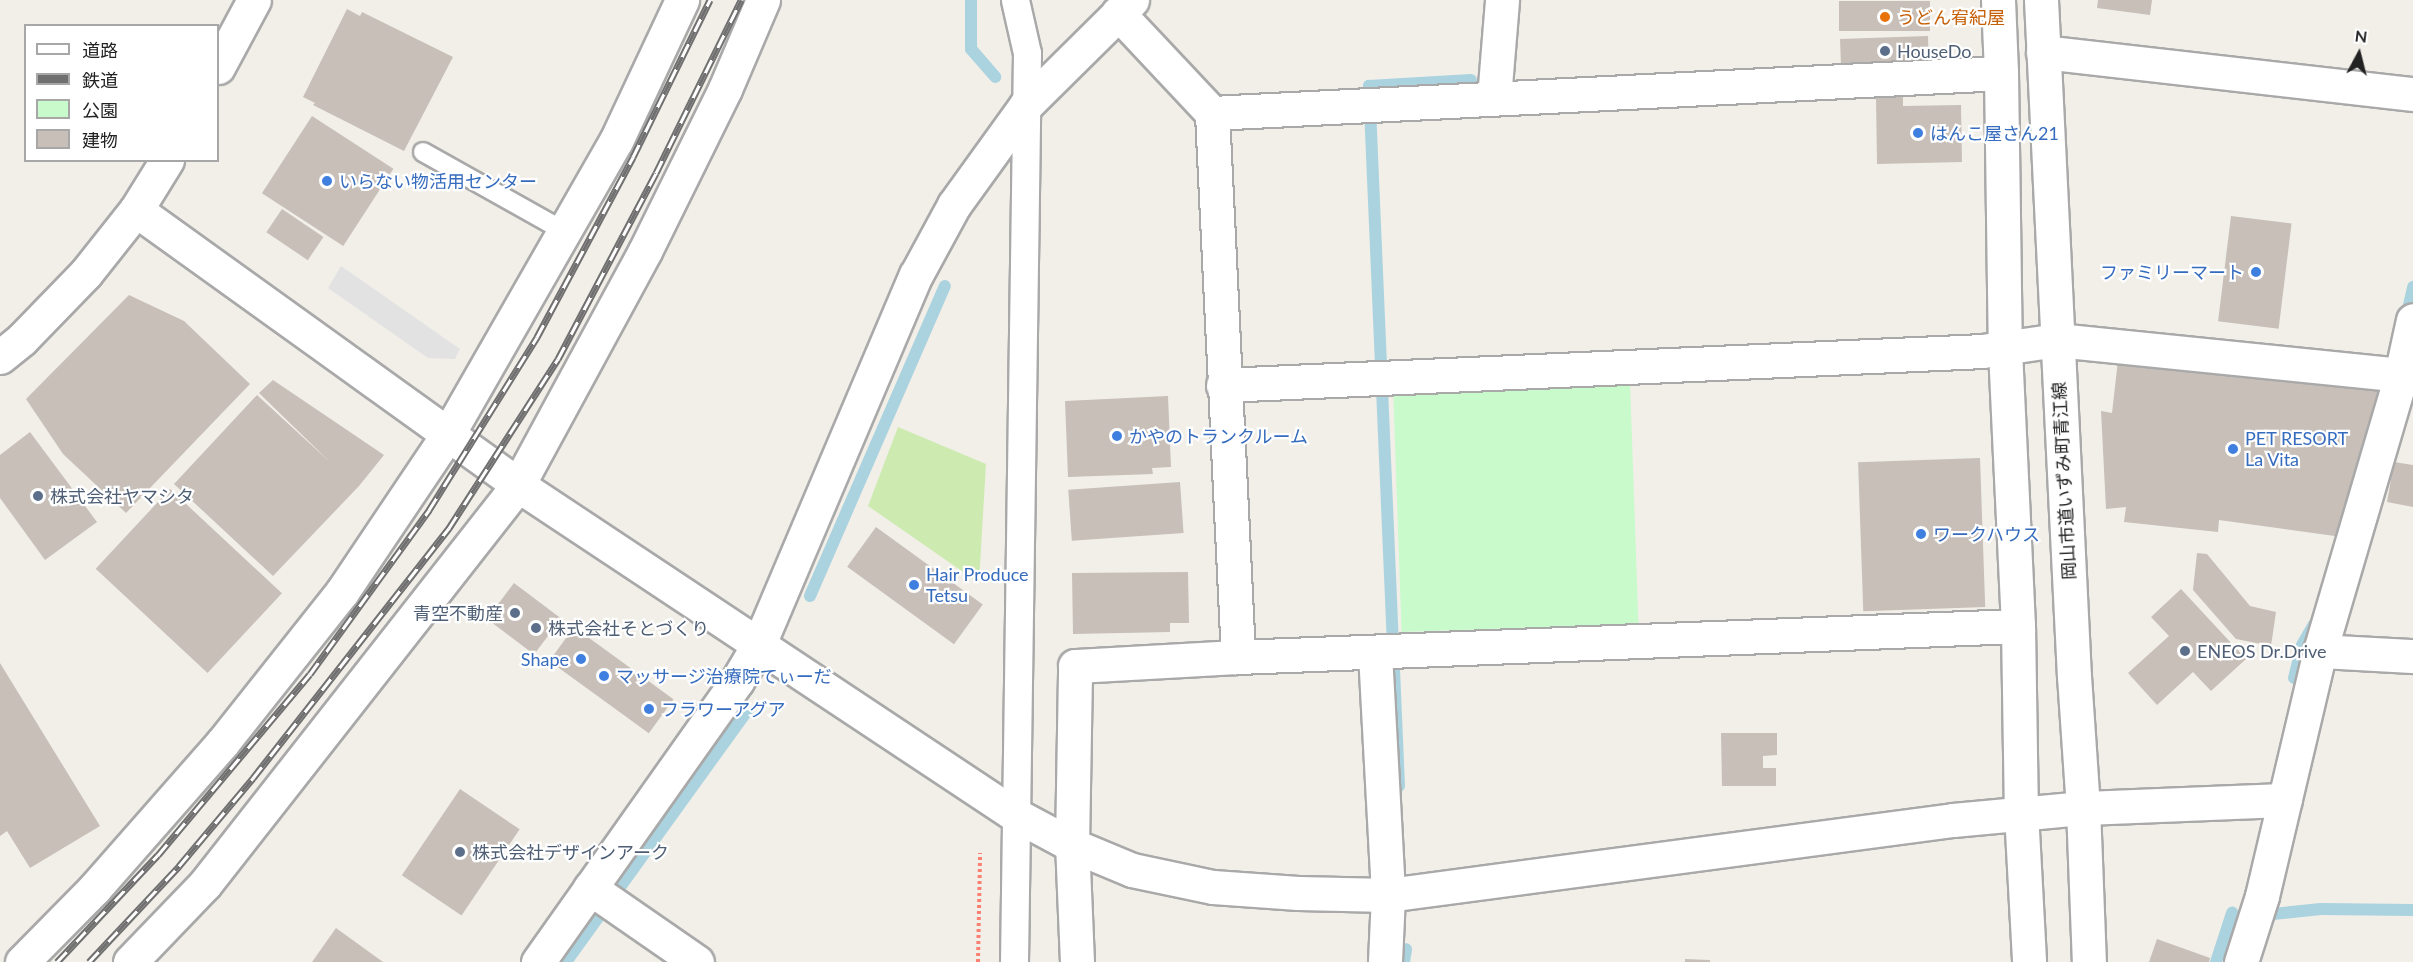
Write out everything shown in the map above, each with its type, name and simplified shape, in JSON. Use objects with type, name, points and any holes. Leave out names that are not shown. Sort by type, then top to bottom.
[{"type":"street","points":[[219,66],[254,0]]},
{"type":"street","points":[[22,962],[94,889],[223,742],[342,592],[448,434],[616,141],[681,0]]},
{"type":"street","points":[[130,962],[205,884],[518,485],[650,241],[725,89],[764,0]]},
{"type":"street","points":[[1014,962],[1014,814],[1027,53],[1015,0]]},
{"type":"street","points":[[1494,98],[1502,0]]},
{"type":"street","points":[[1998,0],[2004,350],[2018,626],[2021,812],[2029,962]]},
{"type":"street","name":"岡山市道いずみ町青江線","points":[[2041,0],[2089,962]]},
{"type":"street","points":[[538,962],[603,897],[759,644],[916,275],[954,205],[1026,105],[1125,7],[1212,114],[1223,385],[1238,657]]},
{"type":"street","points":[[2043,52],[2413,94]]},
{"type":"street","points":[[1212,114],[2001,73]]},
{"type":"street","points":[[0,357],[22,339],[86,273],[136,210],[166,162]]},
{"type":"street","points":[[136,210],[518,485],[1014,814],[1072,845],[1132,870],[1213,887],[1298,893],[1388,895],[2021,812],[2285,800]]},
{"type":"street","points":[[2241,962],[2262,896],[2320,651],[2407,376],[2413,320]]},
{"type":"street","points":[[1223,385],[2004,350],[2057,340],[2407,376]]},
{"type":"street","points":[[1077,962],[1072,845],[1075,666],[1238,657],[1387,653],[2018,626]]},
{"type":"street","points":[[2320,651],[2413,656]]},
{"type":"street","points":[[1385,962],[1388,895],[1387,653]]},
{"type":"street","points":[[603,897],[697,962]]},
{"type":"lane","points":[[423,152],[564,231]]},
{"type":"path","points":[[978,962],[978,867],[981,849]]},
{"type":"green space","points":[[1630,382],[1638,624],[1402,632],[1393,390]]},
{"type":"green space","points":[[898,427],[986,464],[979,583],[868,506]]},
{"type":"shaded area","points":[[341,266],[460,349],[455,359],[428,358],[328,288]]},
{"type":"building","points":[[2098,0],[2152,0],[2150,15],[2097,8]]},
{"type":"building","points":[[1839,1],[1930,1],[1930,31],[1839,31]]},
{"type":"building","points":[[347,9],[360,16],[362,12],[453,57],[404,151],[313,105],[315,103],[303,97]]},
{"type":"building","points":[[1928,36],[1929,65],[1841,68],[1840,39]]},
{"type":"building","points":[[1876,97],[1903,97],[1903,106],[1961,105],[1962,162],[1877,164]]},
{"type":"building","points":[[312,116],[393,169],[343,246],[262,193]]},
{"type":"building","points":[[282,209],[323,237],[308,260],[266,232]]},
{"type":"building","name":"ファミリーマート","points":[[2231,216],[2292,223],[2279,329],[2218,321]]},
{"type":"building","points":[[129,295],[184,321],[250,384],[126,513],[63,454],[26,399]]},
{"type":"building","points":[[2118,360],[2379,390],[2342,537],[2219,520],[2218,532],[2124,522],[2126,507],[2106,509],[2101,411],[2112,413]]},
{"type":"building","points":[[273,380],[384,455],[359,486],[273,576],[174,484],[257,395],[331,463],[259,393]]},
{"type":"building","points":[[1168,396],[1171,467],[1152,468],[1153,474],[1068,477],[1065,401]]},
{"type":"building","points":[[30,432],[97,522],[45,560],[0,498],[0,455]]},
{"type":"building","points":[[1980,458],[1985,607],[1863,611],[1858,462]]},
{"type":"building","points":[[2394,462],[2413,465],[2413,507],[2387,502]]},
{"type":"building","points":[[1180,482],[1184,533],[1072,541],[1068,490]]},
{"type":"building","points":[[170,489],[282,593],[208,673],[96,569]]},
{"type":"building","points":[[876,527],[983,605],[954,644],[847,567]]},
{"type":"building","points":[[2197,553],[2207,554],[2250,606],[2276,612],[2271,646],[2236,639],[2193,590]]},
{"type":"building","points":[[1188,572],[1189,623],[1170,623],[1170,632],[1073,634],[1072,573]]},
{"type":"building","points":[[514,583],[561,619],[534,654],[487,619]]},
{"type":"building","points":[[2181,589],[2246,659],[2211,691],[2193,672],[2157,705],[2128,673],[2169,636],[2151,617]]},
{"type":"building","points":[[574,627],[674,699],[649,733],[549,661]]},
{"type":"building","points":[[0,663],[100,826],[30,868],[7,831],[0,836]]},
{"type":"building","points":[[1721,733],[1777,733],[1777,755],[1763,756],[1763,768],[1776,768],[1776,786],[1722,786]]},
{"type":"building","points":[[460,789],[520,829],[462,915],[402,875]]},
{"type":"building","points":[[336,928],[383,962],[312,962]]},
{"type":"building","points":[[2157,939],[2210,958],[2209,962],[2149,962]]},
{"type":"building","points":[[1685,959],[1710,960],[1710,962],[1685,962]]},
{"type":"waterway","points":[[971,0],[971,49],[995,77]]},
{"type":"waterway","points":[[1399,786],[1369,86],[1471,80]]},
{"type":"waterway","points":[[810,596],[945,286]]},
{"type":"waterway","points":[[2406,318],[2413,287]]},
{"type":"waterway","points":[[2294,678],[2302,645],[2314,624]]},
{"type":"waterway","points":[[566,962],[747,711]]},
{"type":"waterway","points":[[2273,914],[2321,909],[2413,910]]},
{"type":"waterway","points":[[2216,962],[2232,913]]},
{"type":"waterway","points":[[1404,962],[1406,949]]},
{"type":"railway","points":[[57,962],[158,855],[310,674],[429,510],[537,337],[633,157],[710,0]]},
{"type":"railway","points":[[89,962],[179,866],[253,778],[449,528],[558,359],[656,173],[741,0]]},
{"type":"place","name":"うどん宥紀屋","points":[[1885,17]]},
{"type":"place","name":"HouseDo","points":[[1885,51]]},
{"type":"place","name":"はんこ屋さん21","points":[[1918,133]]},
{"type":"place","name":"いらない物活用センター","points":[[327,181]]},
{"type":"place","name":"ファミリーマート","points":[[2256,272]]},
{"type":"place","name":"かやのトランクルーム","points":[[1117,436]]},
{"type":"place","name":"PET RESORT La Vita","points":[[2233,449]]},
{"type":"place","name":"株式会社ヤマシタ","points":[[38,496]]},
{"type":"place","name":"ワークハウス","points":[[1921,534]]},
{"type":"place","name":"Hair Produce Tetsu","points":[[914,585]]},
{"type":"place","name":"青空不動産","points":[[515,613]]},
{"type":"place","name":"株式会社そとづくり","points":[[536,628]]},
{"type":"place","name":"ENEOS Dr.Drive","points":[[2185,651]]},
{"type":"place","name":"Shape","points":[[581,659]]},
{"type":"place","name":"マッサージ治療院てぃーだ","points":[[604,676]]},
{"type":"place","name":"フラワーアグア","points":[[649,709]]},
{"type":"place","name":"株式会社デザインアーク","points":[[460,852]]}]
